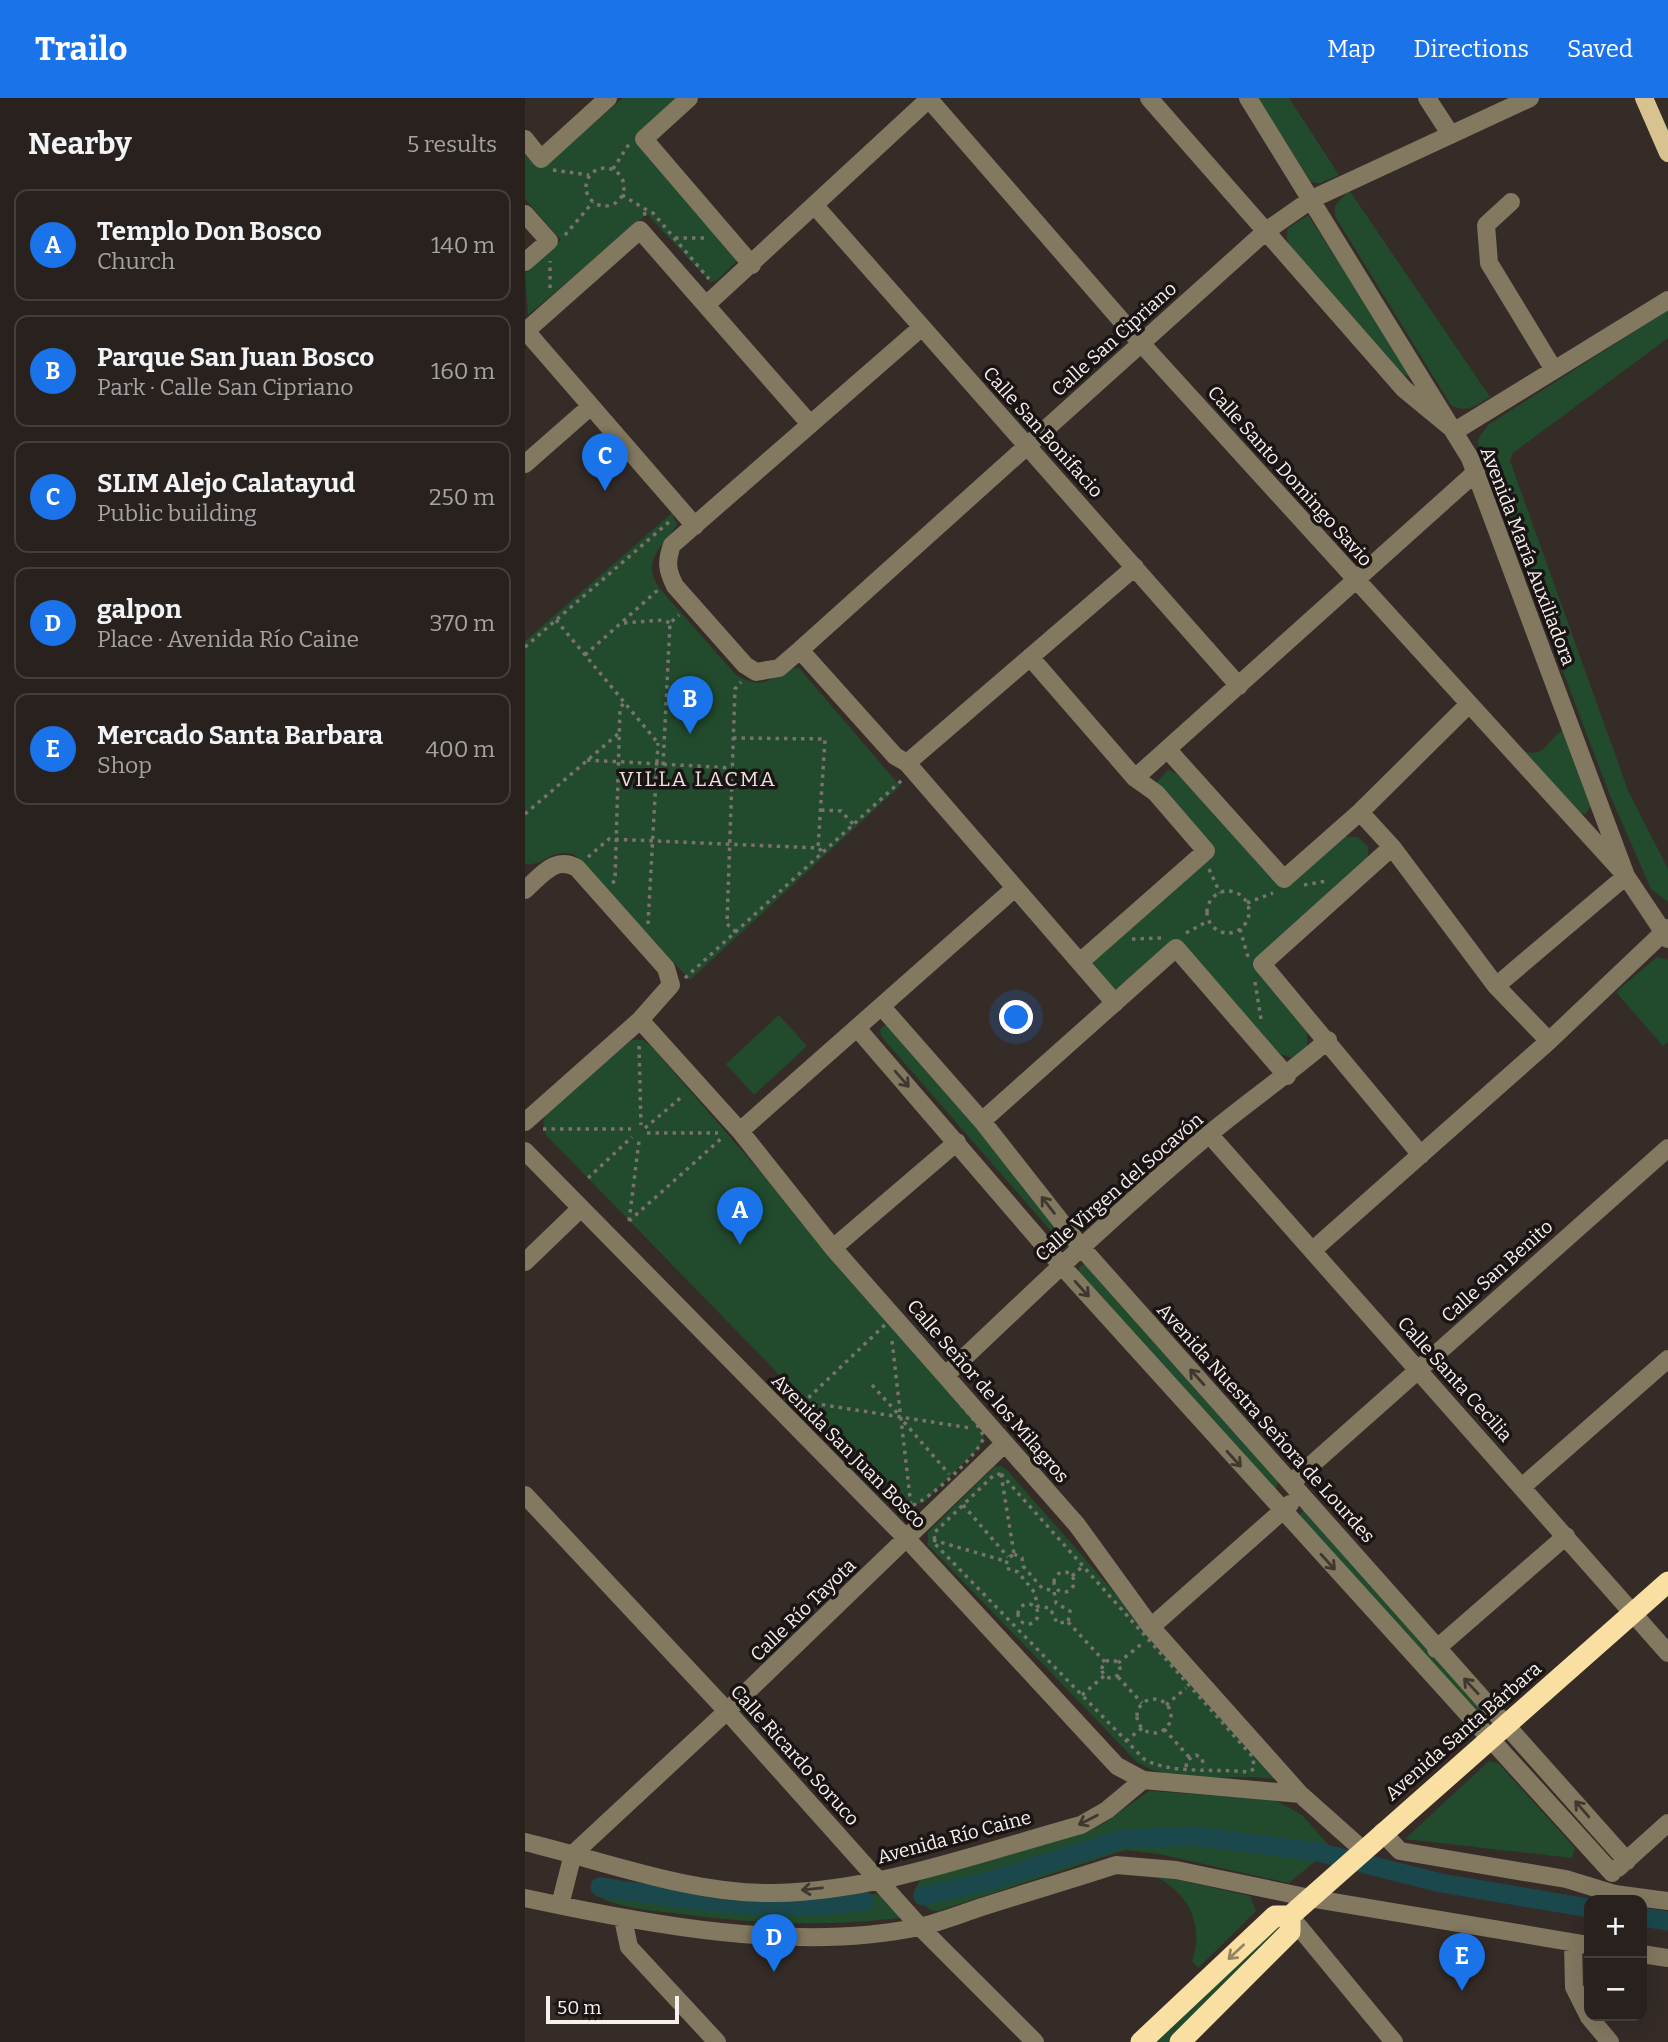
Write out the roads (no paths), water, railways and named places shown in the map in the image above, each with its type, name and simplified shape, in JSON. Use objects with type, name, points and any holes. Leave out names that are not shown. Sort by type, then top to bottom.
[{"type":"highway","name":"Avenida Santa Bárbara","points":[[1141,2042],[1275,1916],[1290,1916],[1668,1582]]},
{"type":"highway","name":"Avenida Santa Bárbara","points":[[1180,2042],[1290,1932],[1290,1916]]},
{"type":"main road","points":[[1644,98],[1668,153]]},
{"type":"street","points":[[525,139],[541,159],[608,98]]},
{"type":"street","points":[[689,98],[640,137],[752,265]]},
{"type":"street","points":[[706,305],[816,207],[929,98]]},
{"type":"street","name":"Calle Santo Domingo Savio","points":[[929,98],[1140,342],[1626,876]]},
{"type":"street","points":[[1149,98],[1404,389],[1455,431],[1668,300]]},
{"type":"street","name":"Avenida María Auxiliadora","points":[[1248,98],[1455,431],[1476,472],[1626,876],[1667,933]]},
{"type":"street","points":[[1427,98],[1451,135]]},
{"type":"street","name":"Calle San Cipriano","points":[[695,526],[672,545],[667,559],[671,579],[691,604],[759,670],[779,668],[1266,231],[1312,200],[1530,98]]},
{"type":"street","points":[[1511,202],[1486,225],[1489,263],[1554,370]]},
{"type":"street","name":"Calle San Bonifacio","points":[[816,207],[1239,686]]},
{"type":"street","points":[[525,214],[554,244],[525,262]]},
{"type":"street","points":[[810,424],[640,230],[526,330],[695,526],[922,327]]},
{"type":"street","points":[[525,464],[591,406]]},
{"type":"street","points":[[1135,778],[1476,472]]},
{"type":"street","points":[[907,763],[1135,567]]},
{"type":"street","points":[[800,650],[895,756],[907,763],[1115,1003]]},
{"type":"street","points":[[1030,657],[1135,778],[1156,793],[1205,851],[1080,962]]},
{"type":"street","points":[[1168,750],[1287,886],[1468,705]]},
{"type":"street","points":[[1360,812],[1392,847],[1496,986],[1549,1041]]},
{"type":"street","points":[[1392,847],[1255,966],[1328,1040],[1421,1155]]},
{"type":"street","points":[[525,1122],[641,1020],[671,985],[666,968],[577,868],[568,862],[556,863],[527,885]]},
{"type":"street","points":[[1496,986],[1626,876]]},
{"type":"street","points":[[740,1131],[1015,888]]},
{"type":"street","points":[[1313,1250],[1667,933]]},
{"type":"street","points":[[982,1121],[1175,948],[1287,1076]]},
{"type":"street","name":"Avenida Nuestra Señora de Lourdes","points":[[881,1007],[982,1121],[1081,1248],[1627,1861]]},
{"type":"street","name":"Calle Señor de los Milagros","points":[[641,1020],[740,1131],[834,1248],[1077,1525],[1150,1632],[1300,1794]]},
{"type":"street","points":[[857,1028],[1061,1265],[1282,1512],[1612,1873],[1614,1895]]},
{"type":"street","name":"Calle Virgen del Socavón","points":[[947,1374],[1061,1265],[1209,1135],[1287,1076],[1328,1040]]},
{"type":"street","name":"Calle Santa Cecilia","points":[[1209,1135],[1668,1653]]},
{"type":"street","points":[[834,1248],[957,1142]]},
{"type":"street","name":"Calle San Benito","points":[[1150,1632],[1282,1512],[1296,1488],[1418,1369],[1668,1148]]},
{"type":"street","name":"Avenida San Juan Bosco","points":[[525,1151],[907,1539],[1117,1766],[1143,1780]]},
{"type":"street","points":[[525,1262],[580,1209]]},
{"type":"street","points":[[1522,1487],[1668,1359]]},
{"type":"street","name":"Calle Río Tayota","points":[[573,1854],[727,1711],[1005,1443]]},
{"type":"street","name":"Calle Ricardo Soruco","points":[[525,1495],[727,1711],[920,1927],[1035,2042]]},
{"type":"street","points":[[1437,1649],[1566,1536]]},
{"type":"street","points":[[1143,1780],[1300,1794],[1354,1858]]},
{"type":"street","name":"Avenida Río Caine","points":[[525,1842],[677,1881],[741,1891],[775,1893],[879,1880],[1081,1825],[1107,1810],[1143,1780]]},
{"type":"street","points":[[1612,1873],[1668,1823]]},
{"type":"street","points":[[1382,1832],[1400,1851],[1566,1879],[1609,1895]]},
{"type":"street","points":[[560,1905],[573,1854]]},
{"type":"street","points":[[525,1898],[623,1919],[754,1933],[845,1937],[920,1927],[1117,1865],[1176,1870],[1310,1898],[1581,1944],[1574,1987],[1589,2017],[1610,2042]]},
{"type":"street","points":[[1647,1899],[1668,1901]]},
{"type":"street","points":[[1290,1916],[1394,2042]]},
{"type":"street","points":[[623,1919],[629,1947],[717,2042]]},
{"type":"street","points":[[1647,1955],[1668,1958]]},
{"type":"waterway","points":[[923,1896],[989,1881],[1122,1839],[1193,1836],[1318,1852],[1441,1883],[1584,1907]]},
{"type":"waterway","points":[[600,1887],[698,1901],[764,1906],[830,1905],[864,1901]]},
{"type":"waterway","points":[[1647,1918],[1668,1921]]},
{"type":"place","name":"SLIM Alejo Calatayud","points":[[605,491]]},
{"type":"place","name":"Parque San Juan Bosco","points":[[690,734]]},
{"type":"place","name":"Templo Don Bosco","points":[[740,1245]]},
{"type":"place","name":"galpon","points":[[774,1972]]},
{"type":"place","name":"Mercado Santa Barbara","points":[[1462,1991]]},
{"type":"district","name":"VILLA LACMA","points":[[698,779]]}]
